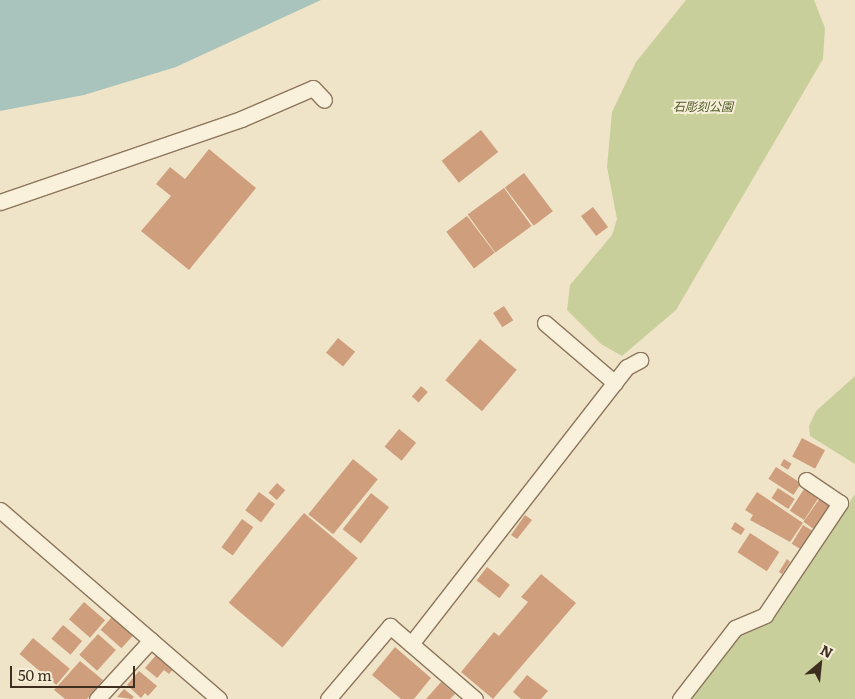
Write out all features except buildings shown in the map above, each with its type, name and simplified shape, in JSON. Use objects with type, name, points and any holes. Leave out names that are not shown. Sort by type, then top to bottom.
[{"type":"street","points":[[0,202],[241,119],[313,88],[324,100]]},
{"type":"street","points":[[544,323],[615,383]]},
{"type":"street","points":[[411,644],[627,367],[640,360]]},
{"type":"street","points":[[680,699],[736,628],[765,615],[840,503],[806,480]]},
{"type":"street","points":[[0,510],[219,699]]},
{"type":"street","points":[[328,699],[390,626],[475,699]]},
{"type":"street","points":[[97,699],[151,640]]},
{"type":"green space","name":"石彫刻公園","points":[[686,0],[814,0],[825,28],[823,59],[676,310],[622,356],[601,344],[567,310],[570,285],[612,235],[617,219],[607,167],[612,112],[636,62]]},
{"type":"green space","points":[[855,376],[855,464],[810,436],[809,426],[816,411]]},
{"type":"green space","points":[[855,494],[855,699],[689,699],[739,636],[767,622]]},
{"type":"water","points":[[0,0],[321,0],[176,67],[84,95],[0,111]]}]
